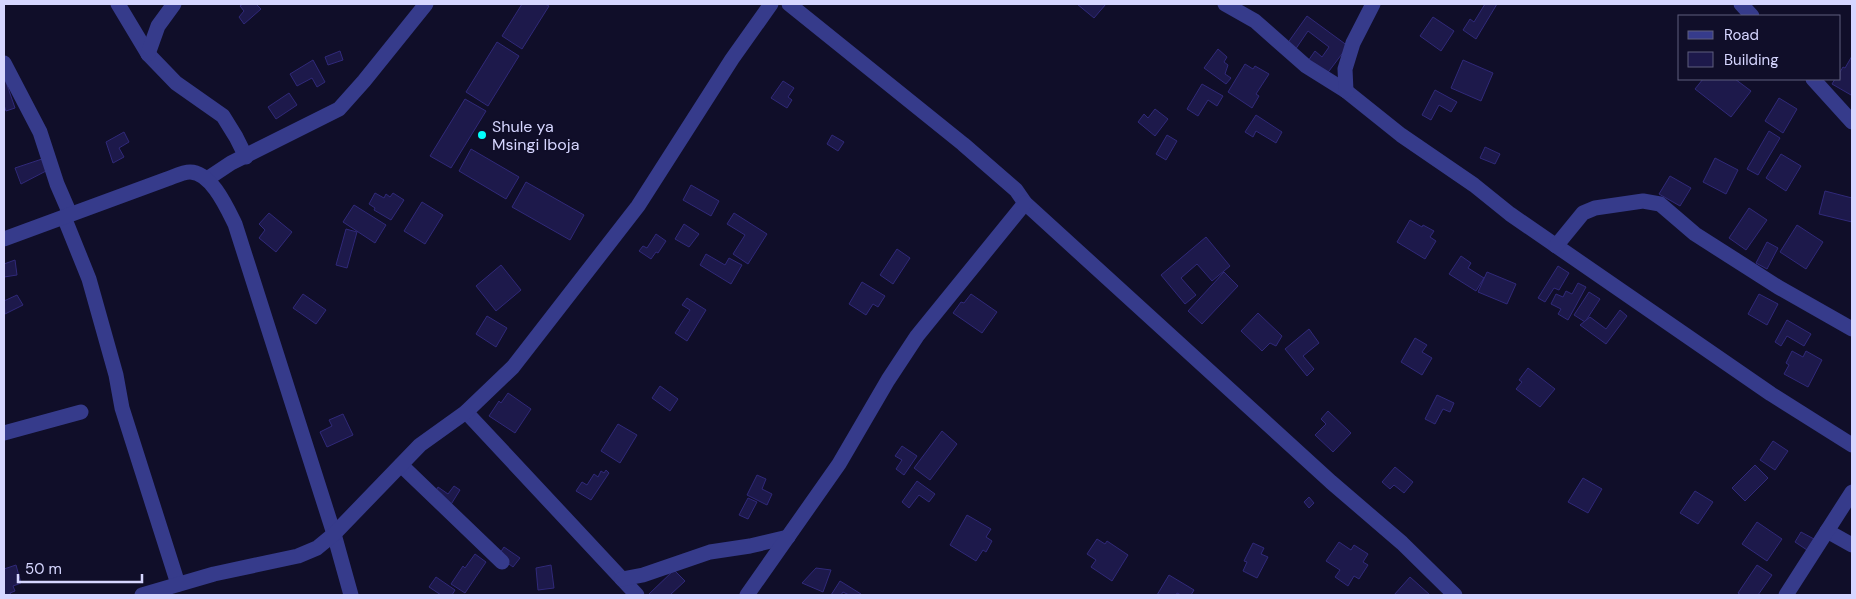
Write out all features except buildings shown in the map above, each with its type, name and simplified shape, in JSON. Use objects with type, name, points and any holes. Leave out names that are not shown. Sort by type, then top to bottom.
[{"type":"street","points":[[118,4],[148,54],[176,83],[223,116],[246,157]]},
{"type":"street","points":[[148,54],[158,26],[174,4]]},
{"type":"street","points":[[206,179],[231,164],[339,109],[426,4]]},
{"type":"street","points":[[142,595],[181,587],[253,565],[298,556],[317,548],[334,534],[420,446],[466,412],[513,367],[638,206],[732,59],[772,4]]},
{"type":"street","points":[[789,4],[963,144],[1016,190],[1025,202],[1330,482],[1402,543],[1455,595]]},
{"type":"street","points":[[1225,4],[1255,21],[1306,66],[1346,91],[1401,135],[1474,184],[1510,214],[1771,394],[1852,445]]},
{"type":"street","points":[[1346,91],[1345,69],[1354,43],[1374,4]]},
{"type":"street","points":[[1741,4],[1751,15]]},
{"type":"street","points":[[4,63],[40,132],[89,279],[116,375],[122,408],[181,587]]},
{"type":"street","points":[[1814,80],[1852,122]]},
{"type":"street","points":[[4,239],[190,172],[206,179],[219,194],[235,224],[334,534],[351,595]]},
{"type":"street","points":[[1556,246],[1583,213],[1589,210],[1643,201],[1660,204],[1695,234],[1820,312],[1852,329]]},
{"type":"street","points":[[747,595],[839,464],[888,380],[917,336],[1025,202]]},
{"type":"street","points":[[4,433],[80,412]]},
{"type":"street","points":[[466,412],[637,595]]},
{"type":"street","points":[[401,465],[502,562]]},
{"type":"street","points":[[1786,595],[1852,492]]},
{"type":"street","points":[[1828,531],[1852,545]]},
{"type":"street","points":[[622,579],[643,575],[710,552],[750,546],[788,537]]},
{"type":"place","name":"Shule ya Msingi Iboja","points":[[482,135]]}]
